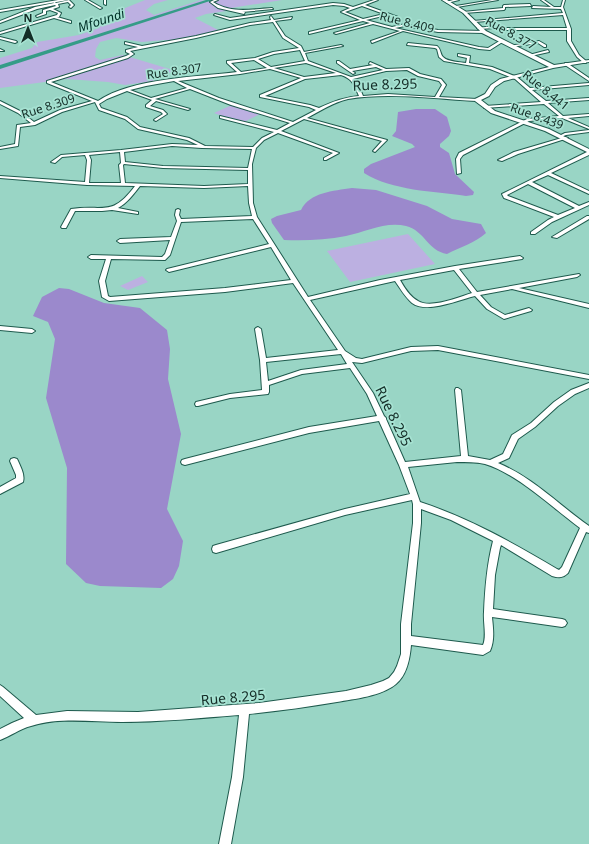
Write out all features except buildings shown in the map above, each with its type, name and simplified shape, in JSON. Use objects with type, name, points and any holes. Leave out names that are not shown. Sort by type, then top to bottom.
[{"type":"highway","points":[[1,9],[68,0]]},
{"type":"highway","points":[[1,9],[56,2]]},
{"type":"highway","points":[[1,9],[15,3]]},
{"type":"highway","points":[[0,18],[12,12],[40,4]]},
{"type":"street","points":[[68,0],[74,0]]},
{"type":"street","points":[[68,0],[73,5],[70,7]]},
{"type":"street","points":[[86,0],[100,8]]},
{"type":"street","points":[[217,0],[211,2],[219,7],[240,11],[252,16]]},
{"type":"street","points":[[240,11],[341,0]]},
{"type":"street","name":"Rue 8.409","points":[[377,0],[342,12],[361,20],[403,31],[485,49],[502,42]]},
{"type":"street","points":[[445,1],[458,0]]},
{"type":"street","points":[[457,6],[497,0]]},
{"type":"street","points":[[524,0],[543,14],[565,14]]},
{"type":"street","points":[[542,0],[553,7]]},
{"type":"street","points":[[564,0],[563,8],[570,29],[569,41],[578,56],[587,62]]},
{"type":"street","name":"Rue 8.377","points":[[445,1],[457,6],[474,21],[478,28],[484,32],[552,66]]},
{"type":"street","points":[[0,22],[29,10],[56,2],[58,6],[44,11],[45,13],[38,14],[37,16]]},
{"type":"street","points":[[215,15],[226,19],[333,4],[344,5],[352,8]]},
{"type":"street","points":[[362,5],[397,17]]},
{"type":"street","points":[[464,12],[504,9],[504,6],[530,5]]},
{"type":"street","points":[[533,7],[563,8]]},
{"type":"street","points":[[0,33],[54,17],[60,13],[50,9]]},
{"type":"street","points":[[266,14],[273,20],[284,37],[301,49],[306,62],[330,68],[351,78],[386,70],[405,68],[419,75],[440,80],[444,85],[437,97]]},
{"type":"street","points":[[310,34],[386,14]]},
{"type":"street","points":[[474,21],[540,17],[543,16],[543,14]]},
{"type":"street","points":[[54,17],[70,22]]},
{"type":"street","points":[[204,147],[188,139],[139,128],[126,118],[100,109],[96,102],[48,82],[127,57],[132,54],[127,51],[142,47],[273,20],[291,18]]},
{"type":"street","points":[[12,19],[20,26]]},
{"type":"street","points":[[336,33],[373,23]]},
{"type":"street","points":[[392,28],[401,25],[411,25],[436,31],[484,32]]},
{"type":"street","points":[[478,28],[570,29]]},
{"type":"street","points":[[372,42],[403,31]]},
{"type":"street","points":[[436,38],[450,32]]},
{"type":"street","points":[[0,38],[15,42]]},
{"type":"street","points":[[511,46],[539,42],[545,46]]},
{"type":"street","points":[[126,43],[142,47]]},
{"type":"street","name":"Rue 8.441","points":[[408,44],[438,48],[443,59],[491,68],[514,77],[547,102],[562,117],[589,128]]},
{"type":"street","points":[[302,53],[341,46]]},
{"type":"street","points":[[240,73],[228,62],[301,49]]},
{"type":"street","points":[[530,55],[548,51]]},
{"type":"street","points":[[459,55],[469,57],[467,64]]},
{"type":"street","points":[[255,58],[270,68],[304,78]]},
{"type":"street","name":"Rue 8.307","points":[[96,102],[127,90],[174,80],[240,73],[306,62]]},
{"type":"street","points":[[338,62],[358,77]]},
{"type":"street","points":[[477,100],[486,95],[497,83],[514,77],[552,66],[587,62]]},
{"type":"street","points":[[370,63],[386,70]]},
{"type":"street","points":[[566,64],[589,80]]},
{"type":"street","points":[[349,70],[376,66]]},
{"type":"street","points":[[319,110],[310,106],[261,96],[304,78],[340,74]]},
{"type":"street","points":[[351,78],[356,84],[361,96]]},
{"type":"street","points":[[174,80],[189,88],[244,108],[293,123]]},
{"type":"street","points":[[530,89],[589,84]]},
{"type":"street","points":[[156,120],[165,114],[162,111],[147,106],[153,100],[189,88]]},
{"type":"street","points":[[127,90],[153,100],[188,109]]},
{"type":"street","name":"Rue 8.295","points":[[0,735],[9,729],[33,719],[49,717],[131,717],[244,709],[312,701],[366,690],[382,685],[391,681],[403,666],[407,640],[406,624],[417,523],[415,500],[403,465],[370,393],[308,299],[294,281],[255,217],[251,203],[249,169],[254,148],[263,139],[276,131],[340,100],[361,96],[388,95],[477,100]]},
{"type":"street","points":[[485,107],[589,99]]},
{"type":"street","name":"Rue 8.439","points":[[477,100],[485,107],[498,114],[563,137],[589,152]]},
{"type":"street","points":[[0,102],[19,112],[34,124]]},
{"type":"street","name":"Rue 8.309","points":[[0,148],[16,145],[17,127],[34,124],[61,111],[96,102]]},
{"type":"street","points":[[459,173],[458,159],[461,154],[523,122],[589,115]]},
{"type":"street","points":[[221,117],[276,131],[337,153],[326,159]]},
{"type":"street","points":[[303,118],[385,140],[375,151]]},
{"type":"street","points":[[500,160],[563,137],[565,134],[589,131]]},
{"type":"street","points":[[53,162],[61,156],[172,145],[254,148]]},
{"type":"street","points":[[121,151],[123,163],[123,184]]},
{"type":"street","points":[[558,217],[504,196],[506,193],[589,152]]},
{"type":"street","points":[[86,154],[89,160],[86,184]]},
{"type":"street","points":[[123,163],[163,168],[249,169]]},
{"type":"street","points":[[548,173],[589,193]]},
{"type":"street","points":[[0,177],[86,184],[204,187],[250,185]]},
{"type":"street","points":[[528,182],[577,208]]},
{"type":"street","points":[[114,209],[133,193],[138,185]]},
{"type":"street","points":[[534,233],[558,217],[589,203]]},
{"type":"street","points":[[64,227],[73,210],[114,209],[136,213]]},
{"type":"street","points":[[91,257],[163,259],[167,255],[179,221],[177,215],[178,210]]},
{"type":"street","points":[[179,221],[255,217]]},
{"type":"street","points":[[555,237],[589,217]]},
{"type":"street","points":[[120,241],[173,238]]},
{"type":"street","points":[[169,270],[271,245]]},
{"type":"street","points":[[109,258],[102,281],[105,297],[109,299],[225,290],[294,281]]},
{"type":"street","points":[[308,299],[396,279],[520,258]]},
{"type":"street","points":[[455,268],[489,308],[504,317],[529,310]]},
{"type":"street","points":[[396,279],[413,301],[421,305],[434,305],[476,294],[577,275]]},
{"type":"street","points":[[512,288],[589,306]]},
{"type":"street","points":[[0,328],[32,331]]},
{"type":"street","points":[[198,404],[230,396],[266,392],[258,329]]},
{"type":"street","points":[[263,360],[342,352],[354,360],[362,361],[411,349],[438,348],[589,377]]},
{"type":"street","points":[[266,384],[300,372],[351,366]]},
{"type":"street","points":[[490,463],[506,456],[516,437],[547,414],[556,404],[573,392],[589,385]]},
{"type":"street","points":[[458,390],[466,460]]},
{"type":"street","points":[[185,462],[309,430],[382,418]]},
{"type":"street","points":[[216,549],[345,512],[415,500],[518,549],[555,573],[561,574],[565,570],[587,529],[523,482],[490,463],[466,460],[403,465]]},
{"type":"street","points":[[0,491],[20,480],[20,475],[14,461]]},
{"type":"street","points":[[407,640],[441,646],[483,650],[487,648],[489,642],[488,612],[490,573],[498,539]]},
{"type":"street","points":[[488,612],[562,623]]},
{"type":"street","points":[[0,690],[33,719]]},
{"type":"street","points":[[225,844],[237,789],[243,747],[244,709]]},
{"type":"shaded area","points":[[145,0],[168,0],[154,4],[146,10],[154,15],[201,0],[211,2],[219,0],[282,0],[231,8],[233,10],[206,14],[195,18],[218,30],[181,42],[165,40],[142,42],[116,38],[100,42],[96,49],[95,57],[100,60],[123,55],[173,70],[172,72],[160,76],[153,81],[125,85],[108,82],[67,79],[0,88],[0,58],[32,48],[37,42],[79,35],[99,28],[108,15]]},
{"type":"shaded area","points":[[232,105],[260,114],[242,123],[214,113]]},
{"type":"shaded area","points":[[416,109],[435,109],[447,117],[451,131],[449,136],[440,144],[440,147],[449,153],[455,174],[474,192],[473,195],[466,196],[400,187],[375,179],[364,173],[364,169],[371,164],[415,147],[412,144],[392,136],[396,131],[398,112]]},
{"type":"shaded area","points":[[352,188],[376,190],[427,206],[452,219],[481,224],[486,233],[472,242],[447,254],[435,249],[412,228],[406,226],[383,226],[346,236],[315,240],[284,240],[272,223],[271,219],[277,216],[301,210],[310,199],[316,196],[323,193]]},
{"type":"shaded area","points":[[408,234],[435,264],[350,282],[327,251]]},
{"type":"shaded area","points":[[142,276],[148,282],[128,290],[120,286]]},
{"type":"shaded area","points":[[59,288],[69,289],[104,303],[140,308],[167,330],[170,349],[168,379],[181,434],[167,509],[183,541],[179,566],[173,579],[161,588],[100,586],[86,583],[66,564],[67,468],[46,398],[55,339],[48,322],[33,316],[42,297]]},
{"type":"waterway","name":"Mfoundi","points":[[0,67],[211,0]]},
{"type":"waterway","points":[[549,125],[559,128],[549,127],[549,125]]}]
